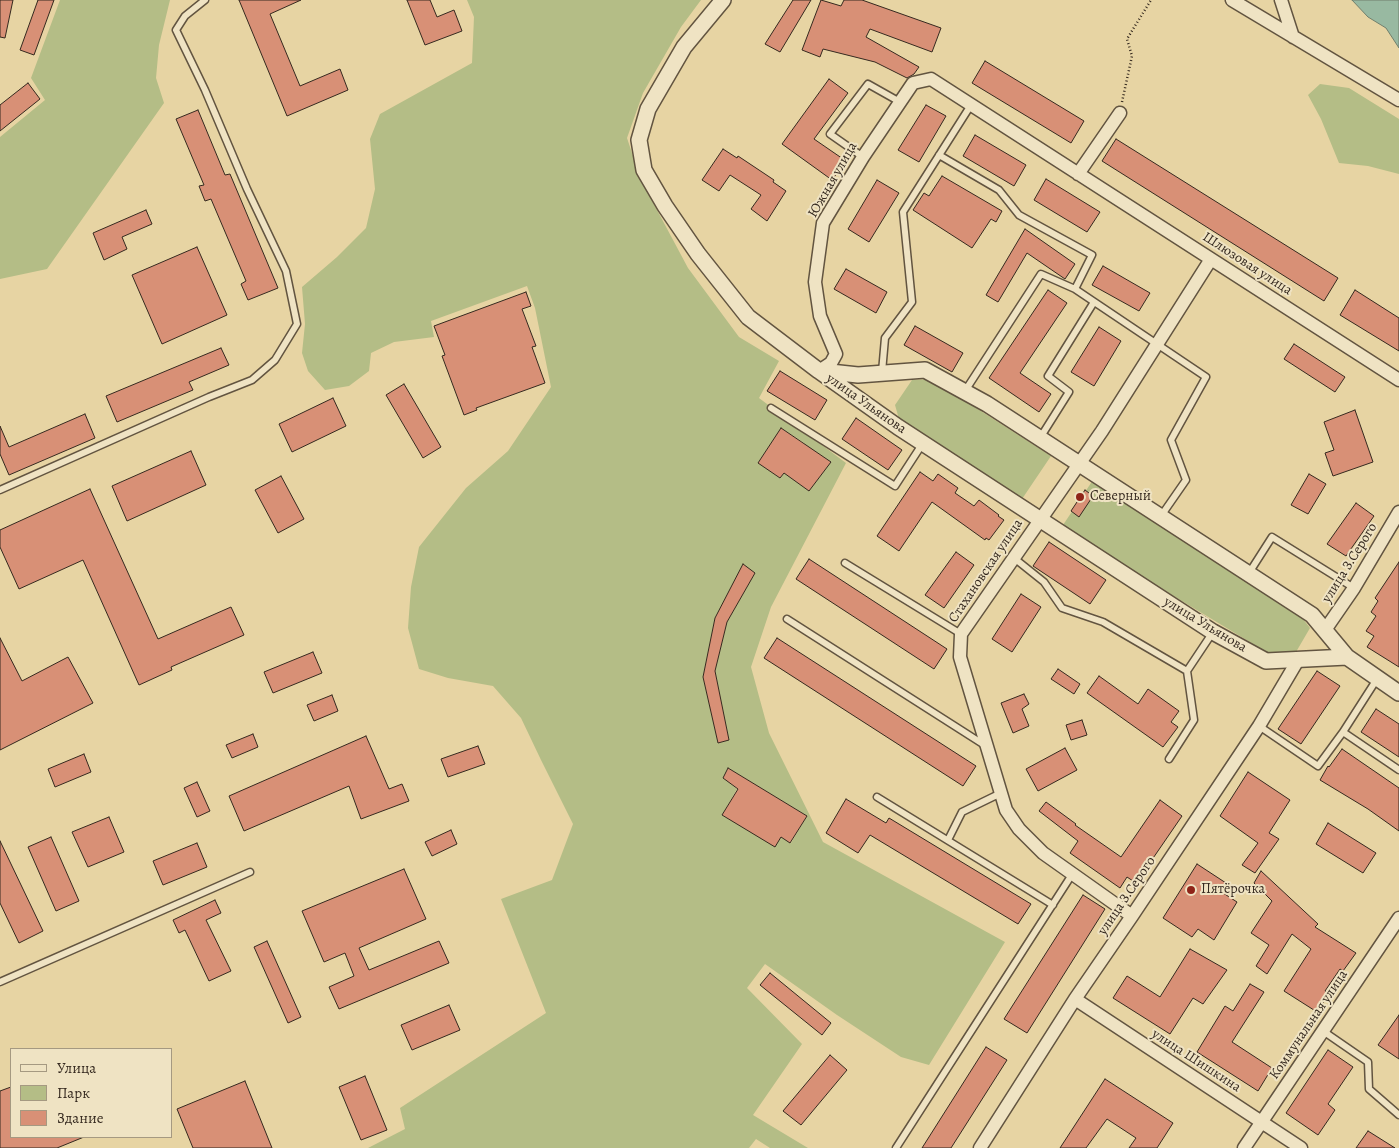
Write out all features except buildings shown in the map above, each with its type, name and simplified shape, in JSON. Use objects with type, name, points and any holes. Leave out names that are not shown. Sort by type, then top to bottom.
[{"type":"street","points":[[723,0],[684,47],[648,109],[639,140],[644,170],[665,206],[698,254],[748,317],[819,371]]},
{"type":"street","points":[[1232,0],[1399,100]]},
{"type":"street","points":[[1281,0],[1294,37]]},
{"type":"street","name":"Южная улица","points":[[819,371],[831,363],[836,354],[820,316],[815,282],[823,222],[863,157],[913,83],[931,79]]},
{"type":"street","name":"Шлюзовая улица","points":[[931,79],[1399,380]]},
{"type":"street","points":[[1078,174],[1120,113]]},
{"type":"street","name":"Стахановская улица","points":[[1132,916],[1044,853],[1019,829],[1006,810],[960,656],[961,634],[1102,431],[1211,259]]},
{"type":"street","name":"улица Ульянова","points":[[819,371],[858,375],[925,370],[965,391],[988,404],[1312,615],[1347,657],[1376,679],[1399,693]]},
{"type":"street","name":"улица Ульянова","points":[[819,371],[922,443],[1039,520],[1213,632],[1266,661],[1347,657]]},
{"type":"street","name":"улица З.Серого","points":[[1325,630],[1354,588],[1399,512]]},
{"type":"street","name":"улица З.Серого","points":[[980,1148],[1074,999],[1259,726],[1298,660]]},
{"type":"street","name":"Коммунальная улица","points":[[1244,1148],[1399,918]]},
{"type":"street","name":"улица Шишкина","points":[[1074,999],[1301,1148]]},
{"type":"lane","points":[[0,490],[209,397],[252,380],[275,360],[297,324],[286,271],[176,30],[186,16],[205,0]]},
{"type":"lane","points":[[863,157],[830,134],[868,84],[900,102]]},
{"type":"lane","points":[[882,373],[885,338],[912,302],[904,212],[971,105]]},
{"type":"lane","points":[[939,155],[999,190],[1019,215],[1092,255],[1076,289]]},
{"type":"lane","points":[[965,391],[1041,274],[1076,289],[1156,345],[1206,377],[1171,440],[1186,480],[1161,516]]},
{"type":"lane","points":[[1040,438],[1069,392],[1048,376],[1094,302]]},
{"type":"lane","points":[[771,408],[895,486],[922,443]]},
{"type":"lane","points":[[1249,574],[1272,537],[1354,588]]},
{"type":"lane","points":[[1014,558],[1044,582],[1062,608],[1103,622],[1187,671]]},
{"type":"lane","points":[[845,563],[961,634]]},
{"type":"lane","points":[[787,619],[987,747]]},
{"type":"lane","points":[[1169,759],[1194,720],[1187,671],[1213,632]]},
{"type":"lane","points":[[1259,726],[1318,766],[1343,732],[1376,679]]},
{"type":"lane","points":[[1343,732],[1399,770]]},
{"type":"lane","points":[[948,840],[962,812],[1001,793]]},
{"type":"lane","points":[[878,796],[1053,905]]},
{"type":"lane","points":[[0,982],[250,872]]},
{"type":"lane","points":[[896,1148],[1073,874]]},
{"type":"lane","points":[[1322,1031],[1368,1062],[1370,1089],[1399,1115]]},
{"type":"path","points":[[1120,113],[1132,56],[1127,38],[1151,0]]},
{"type":"green space","points":[[60,0],[170,0],[159,45],[156,78],[164,103],[47,269],[0,279],[0,137],[45,100],[31,78]]},
{"type":"green space","points":[[467,0],[701,0],[681,27],[643,93],[627,138],[641,180],[688,268],[739,337],[779,361],[759,398],[846,463],[771,607],[751,667],[769,733],[823,842],[1005,942],[929,1065],[901,1057],[765,964],[747,988],[802,1044],[753,1115],[808,1148],[770,1148],[756,1139],[749,1148],[368,1148],[405,1129],[400,1108],[546,1013],[501,899],[552,880],[573,824],[521,718],[493,686],[448,678],[419,669],[408,628],[411,587],[419,547],[466,488],[508,451],[551,387],[535,308],[527,286],[431,321],[434,337],[394,342],[371,353],[369,371],[349,386],[325,390],[308,371],[302,353],[305,324],[302,287],[337,257],[366,228],[375,189],[370,139],[380,114],[472,63],[474,17]],"holes":[[[781,428],[804,443],[780,478],[758,463]],[[815,451],[830,462],[809,491],[794,480]],[[743,565],[755,573],[727,622],[715,671],[729,740],[718,743],[703,677],[715,618]],[[728,768],[807,816],[791,843],[781,837],[775,846],[722,815],[737,789],[724,778]]]},
{"type":"green space","points":[[1320,84],[1349,88],[1399,119],[1399,174],[1368,166],[1339,163],[1321,119],[1308,95]]},
{"type":"green space","points":[[931,379],[1051,456],[1022,499],[899,419],[895,405],[912,380]]},
{"type":"green space","points":[[1093,480],[1300,615],[1310,628],[1296,652],[1268,653],[1061,528]]},
{"type":"shaded area","points":[[1352,0],[1399,0],[1399,48],[1386,28],[1368,17]]},
{"type":"place","name":"Северный","points":[[1080,497]]},
{"type":"place","name":"Пятёрочка","points":[[1191,890]]}]
